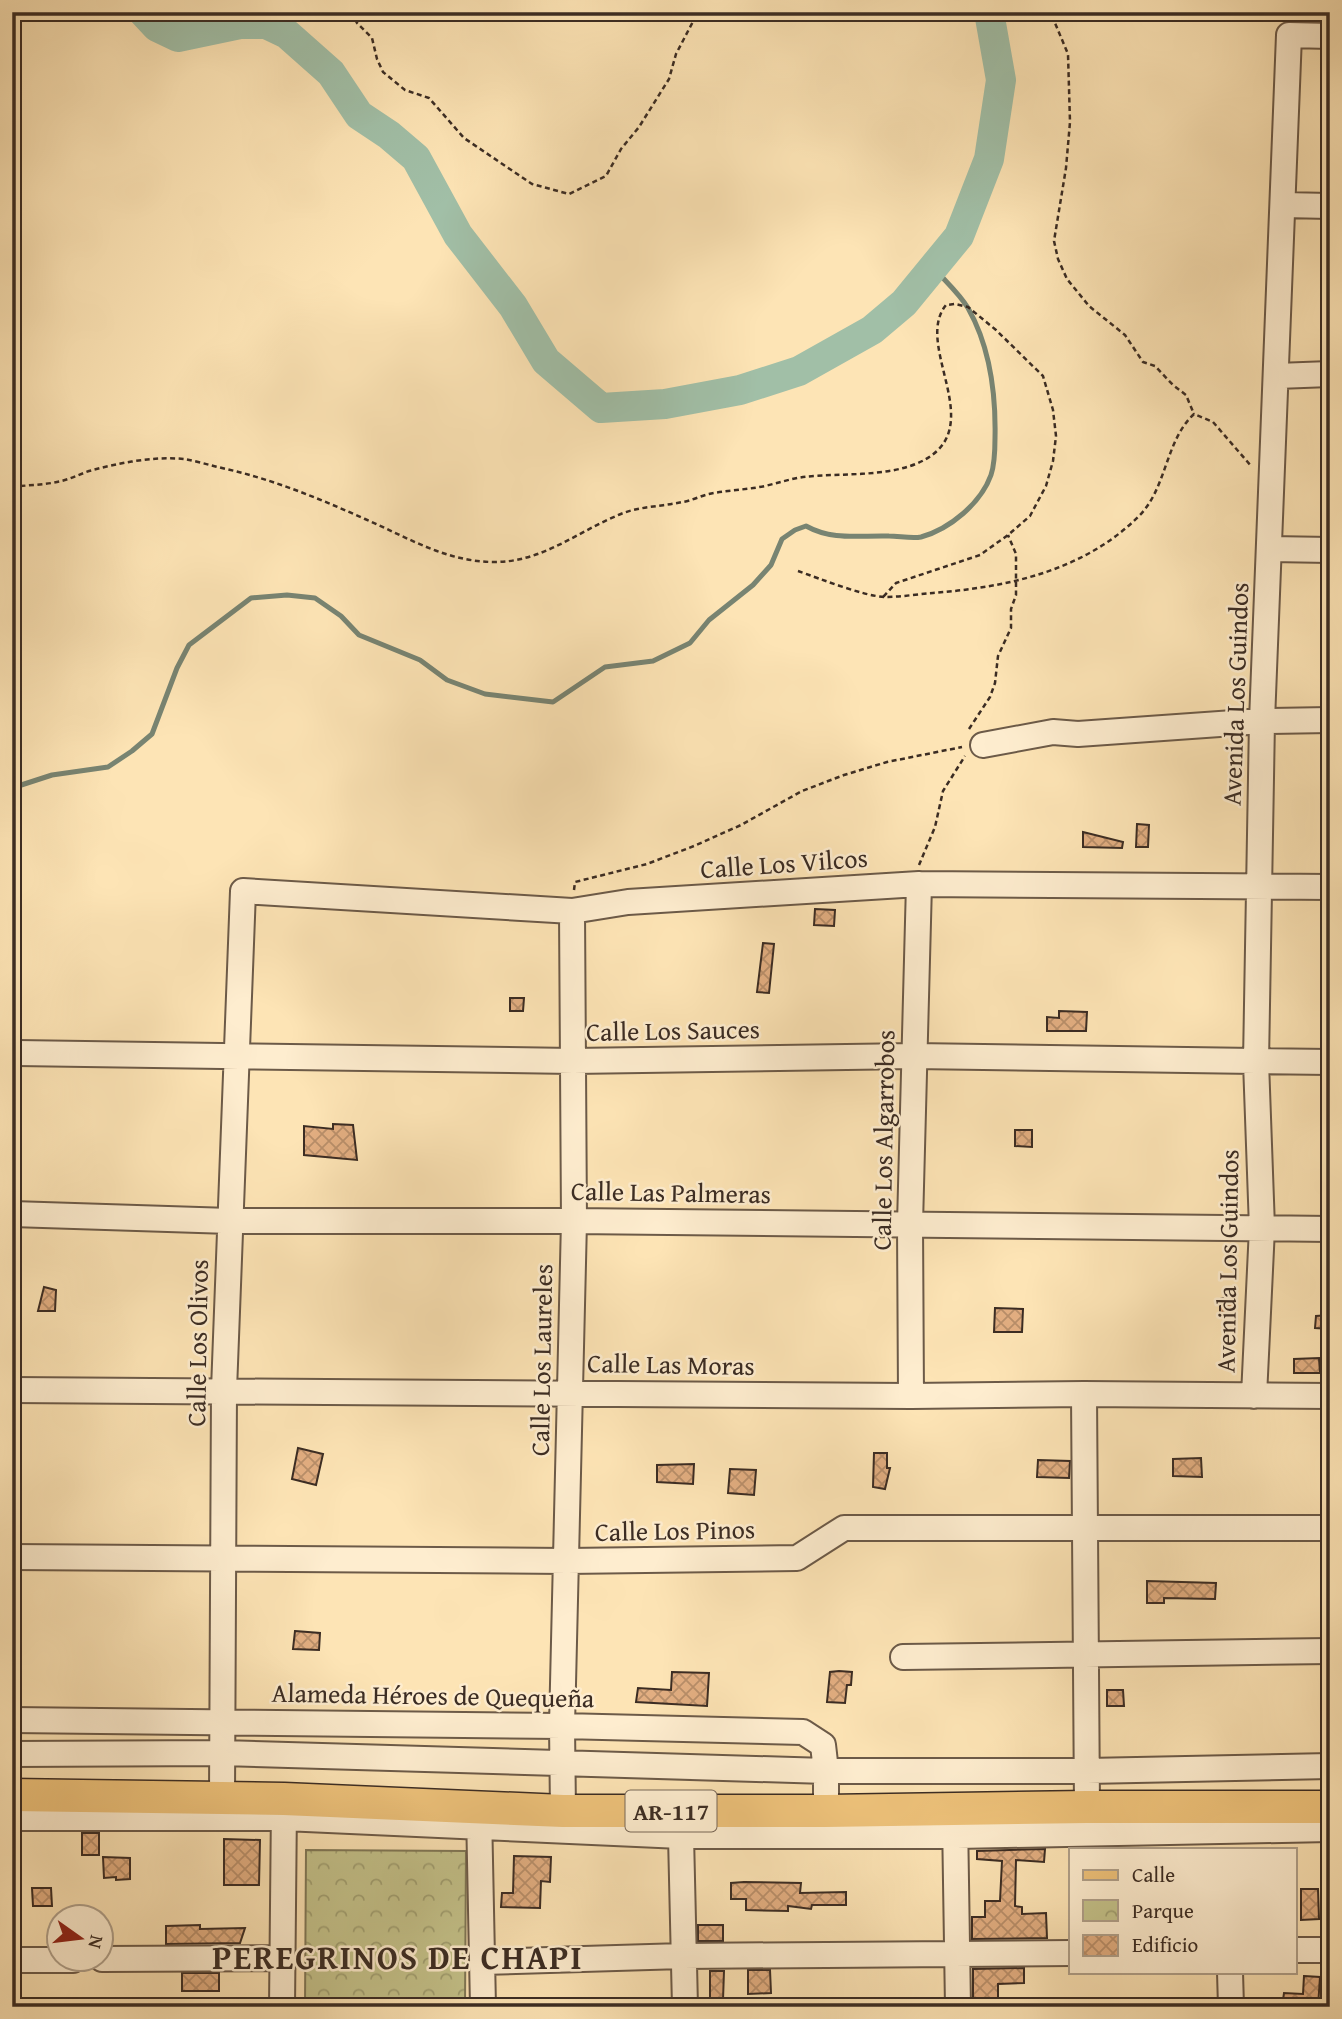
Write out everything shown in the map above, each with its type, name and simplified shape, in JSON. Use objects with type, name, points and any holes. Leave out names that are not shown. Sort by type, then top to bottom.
[{"type":"main road","name":"AR-117","points":[[12,1794],[222,1798],[284,1809],[480,1817],[563,1811],[826,1811],[956,1822],[1087,1807],[1226,1829],[1330,1807]]},
{"type":"street","name":"Avenida Los Guindos","points":[[1254,1396],[1262,1228],[1256,1062],[1262,721],[1271,549],[1289,34],[1330,37]]},
{"type":"street","points":[[1283,205],[1330,206]]},
{"type":"street","points":[[1277,376],[1330,374]]},
{"type":"street","points":[[1271,549],[1330,550]]},
{"type":"street","points":[[975,745],[1054,732],[1078,734],[1262,721],[1330,720]]},
{"type":"street","name":"Calle Los Vilcos","points":[[243,891],[572,911],[628,902],[919,884],[1330,887]]},
{"type":"street","name":"Calle Los Algarrobos","points":[[911,1396],[910,1224],[919,884]]},
{"type":"street","name":"Calle Los Olivos","points":[[222,1798],[224,1390],[243,891]]},
{"type":"street","name":"Calle Los Laureles","points":[[563,1811],[562,1726],[574,1221],[572,911]]},
{"type":"street","name":"Calle Los Sauces","points":[[17,1053],[573,1062],[914,1056],[1330,1062]]},
{"type":"street","name":"Calle Las Palmeras","points":[[12,1214],[230,1221],[574,1221],[1330,1229]]},
{"type":"street","name":"Calle Las Moras","points":[[12,1391],[1330,1396]]},
{"type":"street","points":[[1084,1394],[1087,1807]]},
{"type":"street","name":"Calle Los Pinos","points":[[12,1557],[567,1561],[797,1558],[844,1528],[1330,1528]]},
{"type":"street","points":[[903,1657],[1330,1651]]},
{"type":"street","name":"Alameda Héroes de Quequeña","points":[[12,1720],[562,1726],[803,1732],[823,1745],[826,1811]]},
{"type":"street","points":[[12,1754],[222,1753],[826,1771],[1087,1772],[1330,1766]]},
{"type":"street","points":[[12,1818],[284,1809],[282,2007]]},
{"type":"street","points":[[483,2007],[480,1817],[681,1836],[956,1822],[1330,1829]]},
{"type":"street","points":[[956,1822],[958,2007]]},
{"type":"street","points":[[681,1836],[685,2007]]},
{"type":"street","points":[[1296,1951],[1330,1950]]},
{"type":"street","points":[[482,1962],[683,1956],[1069,1953]]},
{"type":"street","points":[[116,1959],[282,1958]]},
{"type":"street","points":[[12,1960],[46,1959]]},
{"type":"street","points":[[1230,1974],[1231,2007]]},
{"type":"path","points":[[351,12],[357,23],[372,38],[380,66],[394,81],[405,90],[429,98],[464,138],[532,184],[569,194],[606,176],[621,149],[639,127],[669,79],[676,54],[698,12]]},
{"type":"path","points":[[1043,12],[1055,23],[1068,54],[1070,122],[1066,168],[1054,241],[1067,279],[1089,306],[1125,335],[1143,362],[1154,366],[1186,394],[1194,414],[1213,422],[1257,472],[1273,478]]},
{"type":"path","points":[[12,486],[58,482],[91,471],[153,458],[186,459],[285,485],[367,519],[426,548],[460,559],[515,561],[549,552],[618,515],[658,504],[683,502],[706,494],[762,487],[803,477],[862,474],[904,468],[923,461],[940,448],[949,432],[953,412],[942,368],[937,329],[939,314],[946,305],[968,307],[1043,376],[1053,410],[1056,436],[1046,486],[1030,516],[980,555],[895,583],[883,597]]},
{"type":"path","points":[[798,571],[883,597],[963,591],[1016,581],[1061,568],[1090,554],[1140,515],[1157,489],[1182,425],[1194,414]]},
{"type":"path","points":[[975,745],[965,736],[990,697],[995,683],[998,656],[1011,628],[1016,554],[1008,535]]},
{"type":"path","points":[[919,884],[921,855],[935,827],[943,791],[964,757],[975,745]]},
{"type":"path","points":[[572,911],[575,883],[647,864],[694,846],[741,825],[802,791],[844,775],[887,762],[975,745]]},
{"type":"green space","points":[[306,1850],[466,1851],[465,2007],[305,2007]]},
{"type":"building","points":[[1137,824],[1149,825],[1148,847],[1136,847]]},
{"type":"building","points":[[1083,832],[1123,842],[1122,848],[1083,847]]},
{"type":"building","points":[[815,909],[835,910],[834,926],[814,925]]},
{"type":"building","points":[[763,943],[774,944],[769,993],[757,992]]},
{"type":"building","points":[[510,998],[524,998],[523,1011],[510,1011]]},
{"type":"building","points":[[1059,1011],[1087,1012],[1086,1031],[1047,1031],[1047,1017],[1059,1018]]},
{"type":"building","points":[[333,1124],[353,1125],[357,1160],[304,1155],[304,1126],[333,1129]]},
{"type":"building","points":[[1015,1130],[1032,1130],[1032,1147],[1015,1146]]},
{"type":"building","points":[[44,1287],[56,1290],[55,1311],[38,1311]]},
{"type":"building","points":[[1234,1295],[1234,1318],[1220,1318],[1220,1299]]},
{"type":"building","points":[[995,1308],[1023,1309],[1022,1332],[994,1332]]},
{"type":"building","points":[[1330,1315],[1330,1329],[1315,1328],[1316,1316]]},
{"type":"building","points":[[1319,1358],[1320,1373],[1294,1373],[1294,1359]]},
{"type":"building","points":[[298,1448],[323,1454],[316,1485],[292,1479]]},
{"type":"building","points":[[874,1453],[887,1453],[887,1468],[890,1468],[885,1489],[873,1487]]},
{"type":"building","points":[[1201,1458],[1202,1477],[1173,1476],[1173,1459]]},
{"type":"building","points":[[1038,1460],[1070,1461],[1069,1478],[1037,1477]]},
{"type":"building","points":[[694,1464],[693,1484],[657,1482],[657,1465]]},
{"type":"building","points":[[730,1469],[756,1470],[754,1495],[728,1493]]},
{"type":"building","points":[[1147,1581],[1216,1583],[1215,1599],[1164,1598],[1164,1603],[1147,1603]]},
{"type":"building","points":[[295,1631],[320,1633],[319,1650],[293,1649]]},
{"type":"building","points":[[672,1672],[709,1673],[707,1706],[636,1702],[638,1688],[671,1690]]},
{"type":"building","points":[[830,1672],[852,1672],[845,1703],[827,1702]]},
{"type":"building","points":[[1107,1690],[1123,1690],[1124,1706],[1107,1706]]},
{"type":"building","points":[[82,1833],[99,1833],[99,1855],[82,1855]]},
{"type":"building","points":[[224,1839],[260,1840],[259,1885],[224,1885]]},
{"type":"building","points":[[1045,1849],[1044,1862],[1016,1860],[1015,1906],[1022,1907],[1022,1914],[1046,1913],[1047,1938],[972,1939],[972,1917],[985,1917],[985,1901],[1000,1901],[1002,1861],[977,1859],[977,1851]]},
{"type":"building","points":[[514,1856],[551,1857],[550,1882],[541,1881],[540,1908],[501,1907],[502,1893],[513,1893]]},
{"type":"building","points":[[103,1857],[130,1858],[130,1879],[104,1878]]},
{"type":"building","points":[[731,1883],[801,1883],[800,1893],[846,1892],[846,1905],[812,1905],[811,1909],[788,1906],[788,1911],[746,1910],[746,1899],[731,1899]]},
{"type":"building","points":[[32,1888],[51,1888],[52,1904],[33,1906]]},
{"type":"building","points":[[1301,1889],[1318,1889],[1319,1919],[1301,1920]]},
{"type":"building","points":[[200,1925],[200,1929],[245,1928],[240,1943],[166,1944],[166,1926]]},
{"type":"building","points":[[698,1925],[723,1925],[723,1941],[698,1941]]},
{"type":"building","points":[[1024,1968],[1024,1983],[998,1984],[998,1998],[973,1998],[973,1969]]},
{"type":"building","points":[[748,1970],[770,1970],[771,1993],[748,1994]]},
{"type":"building","points":[[710,1971],[724,1971],[723,2000],[710,2000]]},
{"type":"building","points":[[182,1973],[219,1973],[219,1991],[182,1991]]},
{"type":"building","points":[[1304,1976],[1320,1977],[1318,2007],[1282,2007],[1284,1993],[1303,1994]]},
{"type":"waterway","points":[[143,12],[157,27],[178,37],[240,24],[266,24],[287,34],[331,73],[359,115],[389,135],[416,158],[458,235],[513,306],[546,361],[601,408],[665,404],[740,390],[799,371],[872,330],[904,303],[959,236],[989,159],[1001,80],[989,12]]},
{"type":"waterway","points":[[12,788],[52,775],[108,767],[132,751],[152,734],[177,668],[189,645],[251,598],[287,595],[315,598],[341,616],[359,635],[420,660],[447,680],[485,694],[553,702],[605,667],[653,661],[690,643],[709,620],[753,585],[771,565],[782,539],[795,530],[806,526],[826,534],[914,538],[943,528],[972,505],[991,475],[995,421],[990,371],[976,323],[960,297],[933,267]]},
{"type":"district","name":"PEREGRINOS DE CHAPI","points":[[398,1957]]}]
